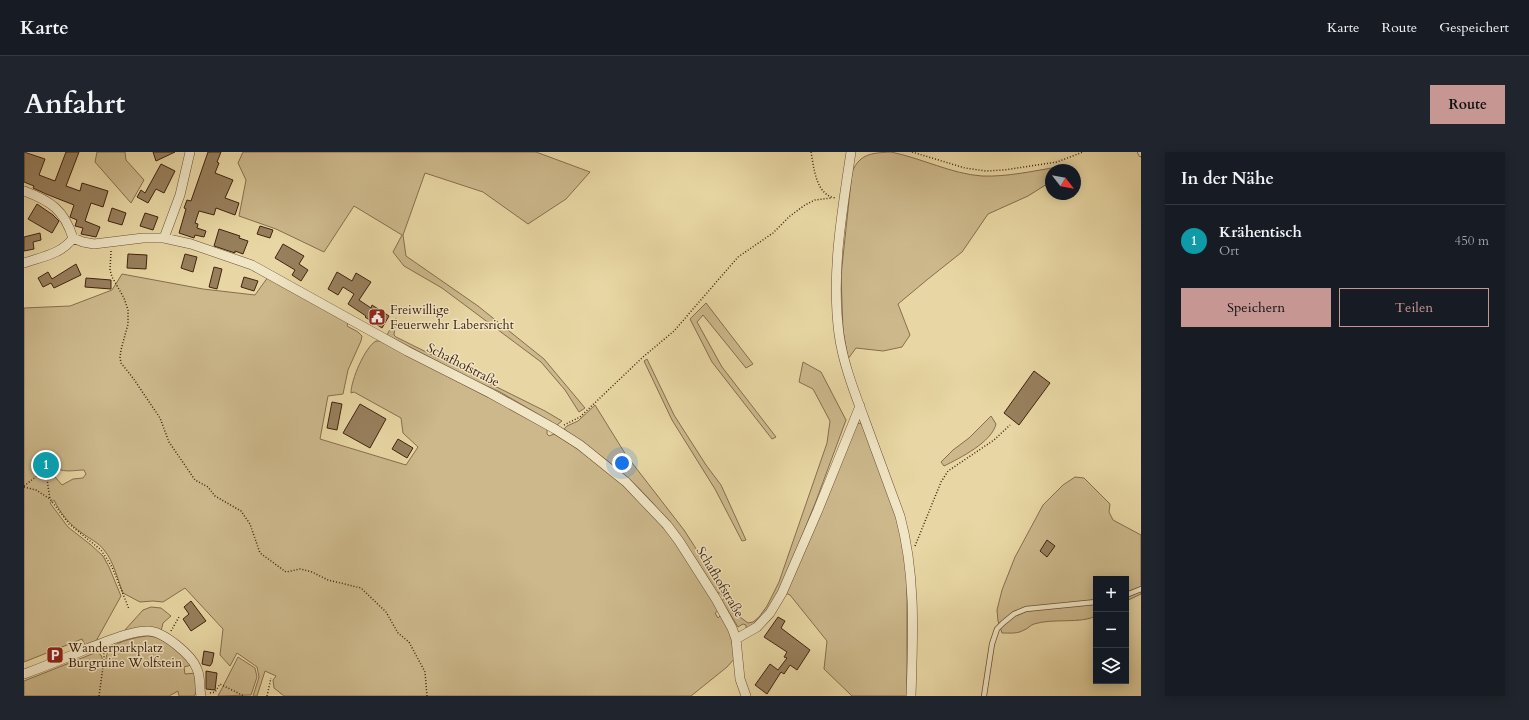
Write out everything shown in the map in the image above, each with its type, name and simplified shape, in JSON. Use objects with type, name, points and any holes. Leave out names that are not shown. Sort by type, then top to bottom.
[{"type":"street","points":[[164,238],[180,195],[190,152]]},
{"type":"street","points":[[851,152],[844,199],[836,278],[839,334],[844,358],[860,406],[900,516],[909,558],[913,623],[911,696]]},
{"type":"street","points":[[24,191],[48,203],[58,210],[68,222],[74,238],[60,250],[24,263]]},
{"type":"street","name":"Schafhofstraße","points":[[74,238],[89,244],[112,243],[144,238],[164,238],[190,244],[262,270],[407,351],[490,393],[556,429],[580,445],[626,482],[667,525],[716,599],[732,628],[736,639],[743,695]]},
{"type":"street","points":[[736,639],[757,627],[770,613],[782,593],[818,510],[860,406]]},
{"type":"street","points":[[24,674],[118,638],[149,631],[166,638],[184,652],[197,668],[200,681],[200,694]]},
{"type":"lane","points":[[1129,594],[1141,589]]},
{"type":"lane","points":[[984,696],[994,639],[997,629],[1003,623],[1014,614],[1026,609],[1093,602]]},
{"type":"path","points":[[811,152],[820,188],[831,198]]},
{"type":"path","points":[[912,152],[965,168],[986,171],[1004,170],[1057,162],[1083,152]]},
{"type":"path","points":[[556,429],[580,417],[643,357],[674,331],[738,257],[773,233],[805,204],[815,200],[831,198],[844,199]]},
{"type":"path","points":[[112,243],[110,270],[112,277],[124,298],[128,310],[128,324],[121,350],[121,363],[160,418],[169,442],[195,480],[208,487],[215,496],[241,511],[250,524],[260,553],[286,572],[300,569],[312,572],[328,580],[361,588],[386,612],[398,633],[409,642],[425,672],[427,696]]},
{"type":"path","points":[[909,558],[941,482],[948,471],[994,440],[1010,425]]},
{"type":"path","points":[[24,486],[44,472],[46,473],[50,499]]},
{"type":"path","points":[[24,486],[36,490],[50,499],[68,524],[75,531],[93,543],[106,557],[112,567],[129,609]]},
{"type":"path","points":[[168,635],[179,617]]},
{"type":"path","points":[[98,696],[104,660]]},
{"type":"path","points":[[267,696],[271,678]]},
{"type":"path","points":[[200,694],[214,693],[220,684],[244,696]]},
{"type":"shaded area","points":[[97,152],[125,152],[126,160],[144,180],[131,203],[95,162]]},
{"type":"shaded area","points":[[243,152],[536,152],[590,172],[566,199],[528,224],[483,192],[425,173],[403,235],[406,256],[478,306],[544,359],[585,408],[579,412],[565,390],[541,362],[442,288],[404,266],[393,252],[402,235],[354,206],[324,252],[276,229],[239,216],[246,180],[238,163]]},
{"type":"shaded area","points":[[891,152],[971,175],[1010,175],[1045,169],[1045,185],[1028,196],[988,214],[962,252],[898,304],[910,335],[902,347],[883,351],[856,348],[848,359],[843,330],[841,276],[852,172],[855,166],[863,158],[868,155]]},
{"type":"shaded area","points":[[122,274],[203,289],[255,295],[268,277],[348,323],[347,326],[362,336],[361,341],[348,370],[343,394],[328,396],[320,439],[406,465],[418,447],[403,433],[401,418],[354,392],[351,393],[353,380],[359,364],[367,350],[376,341],[380,341],[547,428],[547,434],[549,436],[554,434],[571,444],[618,480],[660,523],[672,538],[719,610],[715,613],[718,618],[721,615],[730,632],[735,658],[727,667],[691,696],[284,696],[274,688],[273,680],[276,676],[265,671],[257,696],[253,696],[259,677],[257,667],[237,653],[230,666],[220,655],[223,629],[185,588],[163,602],[140,602],[123,593],[113,565],[104,550],[69,522],[62,514],[54,500],[50,503],[68,527],[103,556],[121,596],[95,643],[86,647],[82,639],[24,662],[24,308],[70,306],[112,290]],"holes":[[[37,456],[41,457],[58,469],[70,471],[84,470],[86,474],[83,478],[73,479],[62,485],[49,470],[40,466],[34,460]]]},
{"type":"shaded area","points":[[706,303],[753,364],[746,368],[703,315],[697,322],[722,367],[776,437],[772,439],[712,362],[690,319]]},
{"type":"shaded area","points":[[396,318],[394,335],[396,337],[545,411],[562,421],[557,425],[500,392],[473,380],[387,335]]},
{"type":"shaded area","points":[[647,359],[674,415],[706,465],[721,485],[746,540],[742,541],[715,489],[672,420],[644,361]]},
{"type":"shaded area","points":[[803,362],[821,372],[846,420],[816,501],[783,583],[759,621],[746,628],[746,625],[743,624],[738,627],[722,601],[724,598],[720,593],[717,593],[674,528],[649,498],[607,460],[564,429],[578,421],[595,405],[626,455],[684,530],[740,617],[748,623],[753,622],[759,617],[767,606],[779,582],[827,443],[830,421],[813,389],[799,382]]},
{"type":"shaded area","points":[[991,416],[996,424],[988,437],[974,449],[944,466],[941,462],[953,450],[969,438]]},
{"type":"shaded area","points":[[859,423],[863,425],[897,515],[907,567],[907,696],[852,696],[824,669],[827,641],[790,595],[785,593],[856,426]]},
{"type":"shaded area","points":[[1075,477],[1084,478],[1110,504],[1109,512],[1113,520],[1141,535],[1141,594],[1129,600],[1129,576],[1093,576],[1093,617],[1083,620],[1041,622],[1019,632],[1002,633],[998,621],[997,610],[1002,590],[1015,557],[1043,505],[1063,485]]},
{"type":"shaded area","points":[[151,607],[161,608],[171,616],[163,623],[161,631],[124,631],[143,610]]},
{"type":"shaded area","points":[[147,636],[166,642],[191,665],[184,667],[185,674],[196,673],[196,693],[194,696],[179,696],[178,691],[169,696],[24,696],[24,681],[97,652],[101,655],[105,666],[107,653],[115,645],[126,640]]},
{"type":"shaded area","points":[[238,657],[255,668],[257,677],[251,695],[218,696]]},
{"type":"building","points":[[24,152],[45,159],[39,175],[55,181],[66,152],[79,152],[66,186],[80,191],[82,183],[108,191],[103,207],[91,203],[85,221],[100,227],[96,237],[81,234],[83,228],[75,226],[77,220],[70,217],[74,205],[46,194],[33,188],[34,186],[24,182]]},
{"type":"building","points":[[153,152],[175,152],[156,161]]},
{"type":"building","points":[[208,152],[221,152],[215,173],[233,180],[225,198],[239,203],[235,215],[216,208],[214,215],[199,211],[195,223],[198,224],[197,228],[206,231],[204,237],[195,235],[194,238],[179,233],[186,209],[184,208],[187,200],[191,201]]},
{"type":"building","points":[[161,164],[175,171],[164,193],[156,189],[148,203],[137,197],[141,190],[145,193]]},
{"type":"building","points":[[37,204],[59,221],[52,233],[28,219]]},
{"type":"building","points":[[112,208],[126,213],[122,225],[108,221]]},
{"type":"building","points":[[145,213],[158,217],[153,230],[140,226]]},
{"type":"building","points":[[260,226],[273,230],[270,238],[257,234]]},
{"type":"building","points":[[219,229],[240,236],[239,238],[248,241],[243,254],[214,246]]},
{"type":"building","points":[[40,233],[41,240],[33,242],[34,249],[24,251],[24,237]]},
{"type":"building","points":[[283,244],[304,256],[299,264],[308,270],[301,281],[292,275],[295,270],[275,258]]},
{"type":"building","points":[[128,254],[147,255],[146,269],[127,268]]},
{"type":"building","points":[[185,254],[197,257],[193,272],[181,268]]},
{"type":"building","points":[[76,264],[81,275],[54,288],[51,283],[43,287],[38,278],[48,272],[52,279]]},
{"type":"building","points":[[214,267],[222,269],[217,289],[209,287]]},
{"type":"building","points":[[337,272],[352,281],[356,273],[371,282],[359,300],[371,308],[372,305],[389,316],[382,328],[348,304],[354,294],[343,287],[338,295],[328,289]]},
{"type":"building","points":[[244,277],[258,281],[254,291],[241,287]]},
{"type":"building","points":[[86,278],[111,280],[111,289],[85,287]]},
{"type":"building","points":[[1034,371],[1050,383],[1019,425],[1004,413]]},
{"type":"building","points":[[332,402],[342,404],[337,430],[327,428]]},
{"type":"building","points":[[360,404],[386,419],[370,448],[343,433]]},
{"type":"building","points":[[398,439],[413,448],[407,458],[392,449]]},
{"type":"building","points":[[1047,540],[1055,546],[1047,557],[1040,551]]},
{"type":"building","points":[[191,601],[206,621],[191,631],[183,619],[189,614],[184,607]]},
{"type":"building","points":[[778,617],[785,621],[781,628],[810,650],[797,670],[790,665],[784,674],[781,672],[767,694],[755,685],[770,664],[778,670],[787,658],[784,657],[787,652],[764,637]]},
{"type":"building","points":[[204,651],[214,653],[210,666],[202,664]]},
{"type":"building","points":[[206,671],[217,673],[215,690],[206,689]]},
{"type":"place","name":"Freiwillige Feuerwehr Labersricht","points":[[377,317]]},
{"type":"place","name":"Krähentisch","points":[[46,465]]},
{"type":"place","name":"Wanderparkplatz Burgruine Wolfstein","points":[[55,655]]}]
